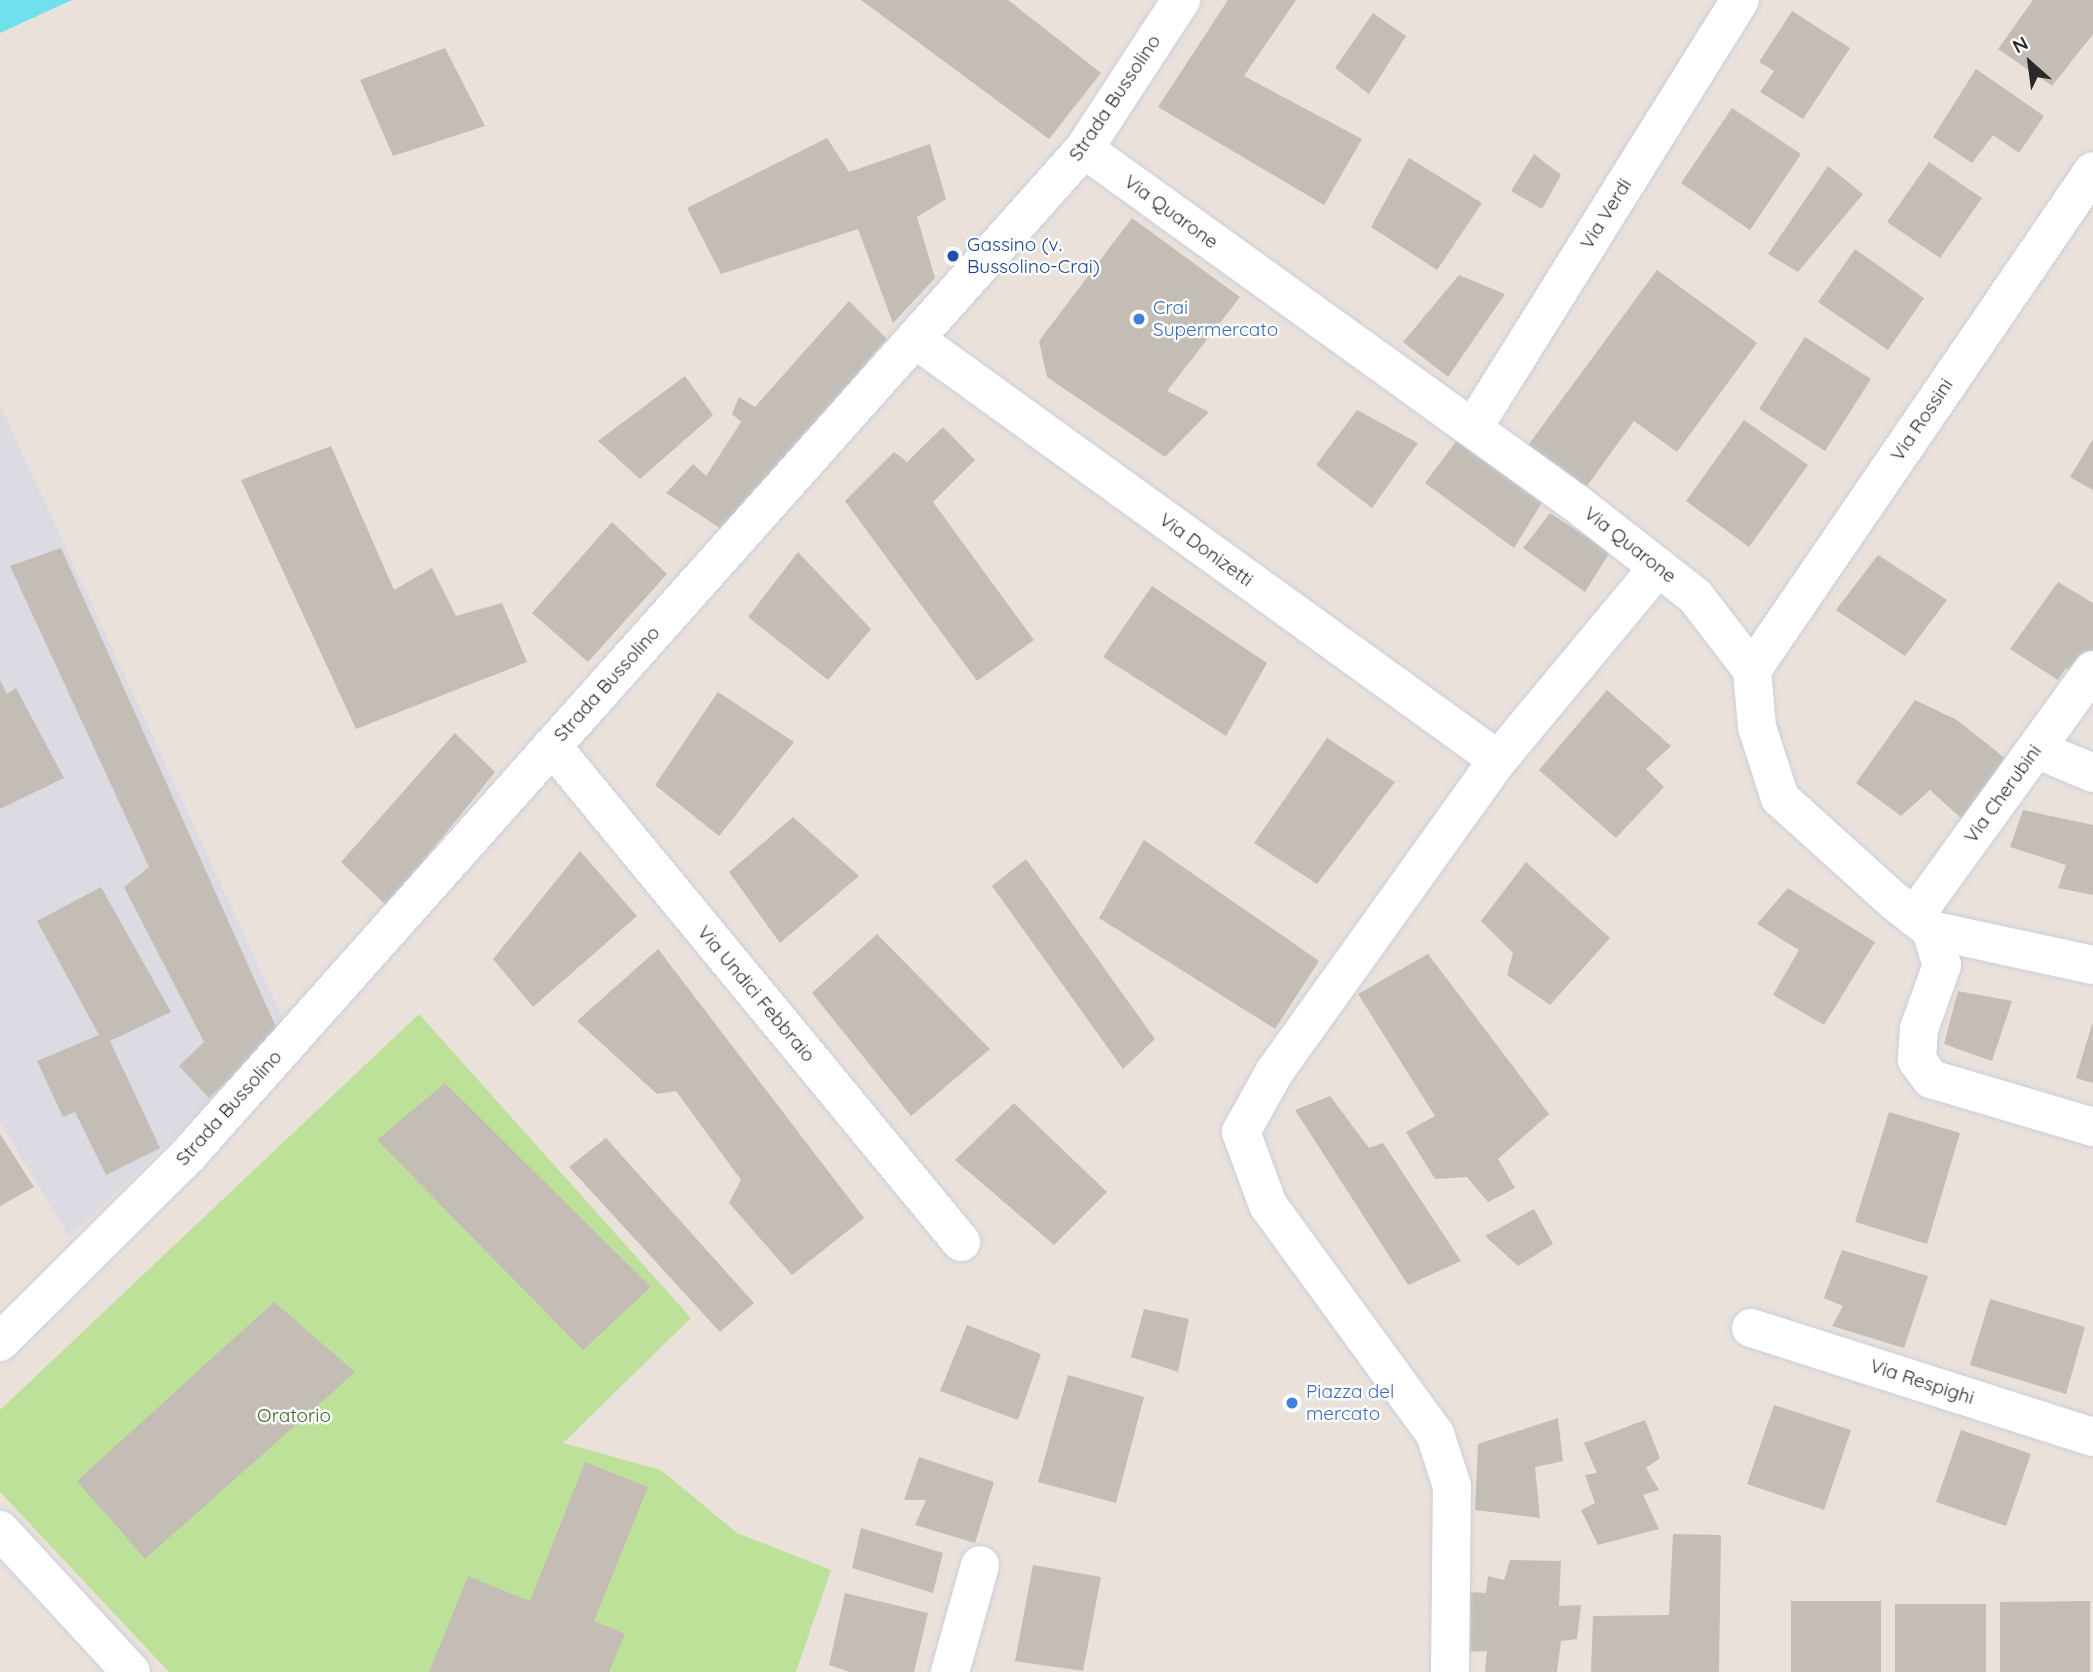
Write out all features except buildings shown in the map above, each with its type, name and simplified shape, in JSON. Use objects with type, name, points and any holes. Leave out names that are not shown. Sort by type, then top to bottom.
[{"type":"street","name":"Strada Bussolino","points":[[0,1342],[181,1162],[1084,149],[1181,0]]},
{"type":"street","name":"Via Verdi","points":[[1473,428],[1740,0]]},
{"type":"street","name":"Via Quarone","points":[[1084,149],[1473,428],[1658,567],[1732,637],[1752,670],[1757,727],[1780,798],[1922,923],[2093,965]]},
{"type":"street","name":"Via Rossini","points":[[1752,670],[2093,171]]},
{"type":"street","name":"Via Donizetti","points":[[915,339],[1497,760]]},
{"type":"street","points":[[1450,1672],[1452,1486],[1435,1434],[1268,1205],[1241,1132],[1275,1071],[1497,760],[1658,567]]},
{"type":"street","name":"Via Cherubini","points":[[1922,923],[2036,749],[2093,670]]},
{"type":"street","name":"Via Undici Febbraio","points":[[552,746],[961,1242]]},
{"type":"street","points":[[2036,749],[2093,773]]},
{"type":"street","points":[[1922,923],[1942,965],[1919,1029],[1917,1060],[1931,1079],[2093,1127]]},
{"type":"street","name":"Via Respighi","points":[[1751,1328],[2093,1437]]},
{"type":"street","points":[[0,1530],[131,1672]]},
{"type":"street","points":[[950,1672],[980,1565]]},
{"type":"shaded area","points":[[0,405],[288,1030],[69,1237],[0,1122]]},
{"type":"green space","name":"Oratorio","points":[[419,1014],[691,1318],[563,1443],[661,1470],[737,1533],[831,1570],[796,1672],[169,1672],[0,1492],[0,1410]]},
{"type":"water","points":[[0,0],[72,0],[0,33]]},
{"type":"place","name":"Gassino (v. Bussolino-Crai)","points":[[953,256]]},
{"type":"place","name":"Crai Supermercato","points":[[1139,319]]},
{"type":"place","name":"Piazza del mercato","points":[[1292,1403]]}]
